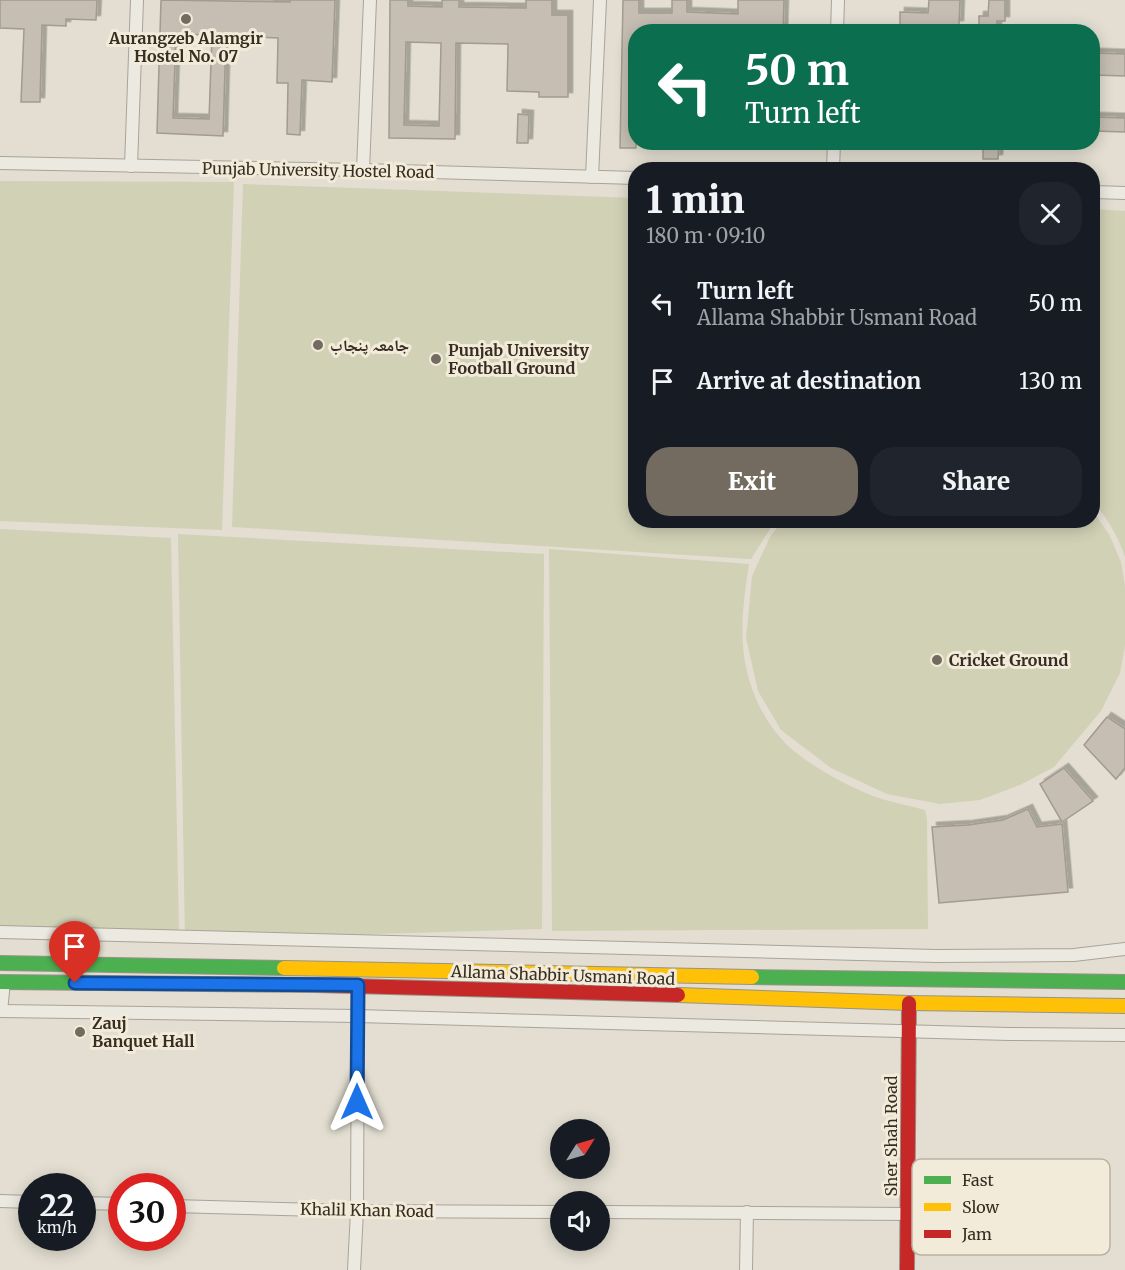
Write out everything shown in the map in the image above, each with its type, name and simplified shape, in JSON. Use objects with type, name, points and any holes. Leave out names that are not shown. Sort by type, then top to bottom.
[{"type":"main road","name":"Allama Shabbir Usmani Road","points":[[0,963],[896,980],[1125,982]]},
{"type":"main road","name":"Allama Shabbir Usmani Road","points":[[2,982],[358,985],[909,1003],[1125,1006]]},
{"type":"main road","name":"Sher Shah Road","points":[[907,1270],[909,1003]]},
{"type":"street","points":[[131,166],[137,0]]},
{"type":"street","points":[[363,170],[370,0]]},
{"type":"street","points":[[592,177],[600,0]]},
{"type":"street","points":[[837,24],[838,0]]},
{"type":"street","name":"Punjab University Hostel Road","points":[[0,163],[628,178]]},
{"type":"street","points":[[1100,192],[1125,193]]},
{"type":"street","points":[[0,932],[936,956],[1074,955],[1125,950]]},
{"type":"street","points":[[2,982],[1,1011],[357,1016],[1125,1035]]},
{"type":"street","points":[[354,1270],[357,1211],[358,985]]},
{"type":"street","points":[[0,1201],[18,1202]]},
{"type":"street","name":"Khalil Khan Road","points":[[186,1206],[357,1211],[550,1212]]},
{"type":"street","points":[[610,1212],[908,1214]]},
{"type":"street","points":[[746,1270],[747,1212]]},
{"type":"green space","points":[[0,181],[234,182],[222,530],[0,521]]},
{"type":"green space","name":"Punjab University Football Ground","points":[[243,184],[628,198],[628,528],[771,528],[751,559],[232,527]]},
{"type":"green space","points":[[1100,209],[1125,211],[1125,557],[1100,510]]},
{"type":"green space","name":"Cricket Ground","points":[[1100,521],[1109,534],[1121,562],[1125,586],[1125,646],[1120,673],[1101,711],[1054,767],[1020,785],[980,800],[940,804],[887,794],[831,768],[781,730],[758,691],[746,638],[752,576],[770,537],[777,528],[1100,528]]},
{"type":"green space","points":[[0,529],[171,538],[179,931],[0,931]]},
{"type":"green space","points":[[178,534],[544,554],[542,929],[185,940]]},
{"type":"green space","points":[[549,549],[749,564],[743,614],[744,658],[751,685],[762,711],[786,744],[821,770],[867,793],[925,810],[928,929],[552,931]]},
{"type":"building","points":[[0,0],[97,0],[96,20],[66,19],[66,26],[42,25],[40,102],[21,102],[24,29],[0,28]]},
{"type":"building","points":[[161,0],[290,2],[290,0],[335,0],[332,82],[302,80],[300,135],[287,134],[288,83],[277,83],[278,38],[226,36],[223,136],[157,133]],"holes":[[[176,34],[212,35],[209,119],[173,118]]]},
{"type":"building","points":[[390,0],[408,0],[408,6],[442,7],[442,0],[459,0],[459,7],[526,8],[526,0],[552,0],[552,15],[568,15],[568,97],[539,97],[539,92],[507,91],[508,44],[456,43],[455,139],[389,138]],"holes":[[[406,42],[441,43],[439,126],[404,125]]]},
{"type":"building","points":[[623,0],[639,0],[639,13],[672,13],[672,0],[687,0],[687,12],[738,14],[738,0],[784,0],[783,24],[628,24],[628,148],[620,148]]},
{"type":"building","points":[[929,0],[960,0],[959,24],[900,24],[900,12],[928,13]]},
{"type":"building","points":[[989,0],[1005,0],[1005,21],[997,21],[997,24],[979,24],[979,16],[988,16]]},
{"type":"building","points":[[1100,53],[1125,54],[1125,76],[1100,75]]},
{"type":"building","points":[[518,114],[529,115],[528,143],[517,143]]},
{"type":"building","points":[[1100,117],[1125,118],[1125,132],[1100,131]]},
{"type":"building","points":[[983,150],[999,150],[998,159],[983,159]]},
{"type":"building","points":[[1107,717],[1125,729],[1125,768],[1116,779],[1084,745]]},
{"type":"building","points":[[1064,768],[1093,801],[1062,822],[1040,784]]},
{"type":"building","points":[[1028,809],[1037,827],[1062,824],[1068,892],[939,903],[932,827],[1003,820]]},
{"type":"traffic: fast","points":[[0,963],[284,968]]},
{"type":"traffic: fast","points":[[752,977],[1125,982]]},
{"type":"traffic: fast","points":[[0,982],[315,985]]},
{"type":"traffic: slow","points":[[284,968],[752,977]]},
{"type":"traffic: slow","points":[[678,995],[909,1003],[1125,1006]]},
{"type":"traffic: jam","points":[[315,985],[678,995]]},
{"type":"traffic: jam","points":[[907,1270],[909,1003]]},
{"type":"place","name":"Aurangzeb Alamgir Hostel No. 07","points":[[186,19]]},
{"type":"place","name":"جامعہ پنجاب","points":[[318,345]]},
{"type":"place","name":"Punjab University Football Ground","points":[[436,359]]},
{"type":"place","name":"Cricket Ground","points":[[937,660]]},
{"type":"place","name":"Zauj Banquet Hall","points":[[80,1032]]},
{"type":"route","points":[[75,983],[358,985],[357,1102]]}]
